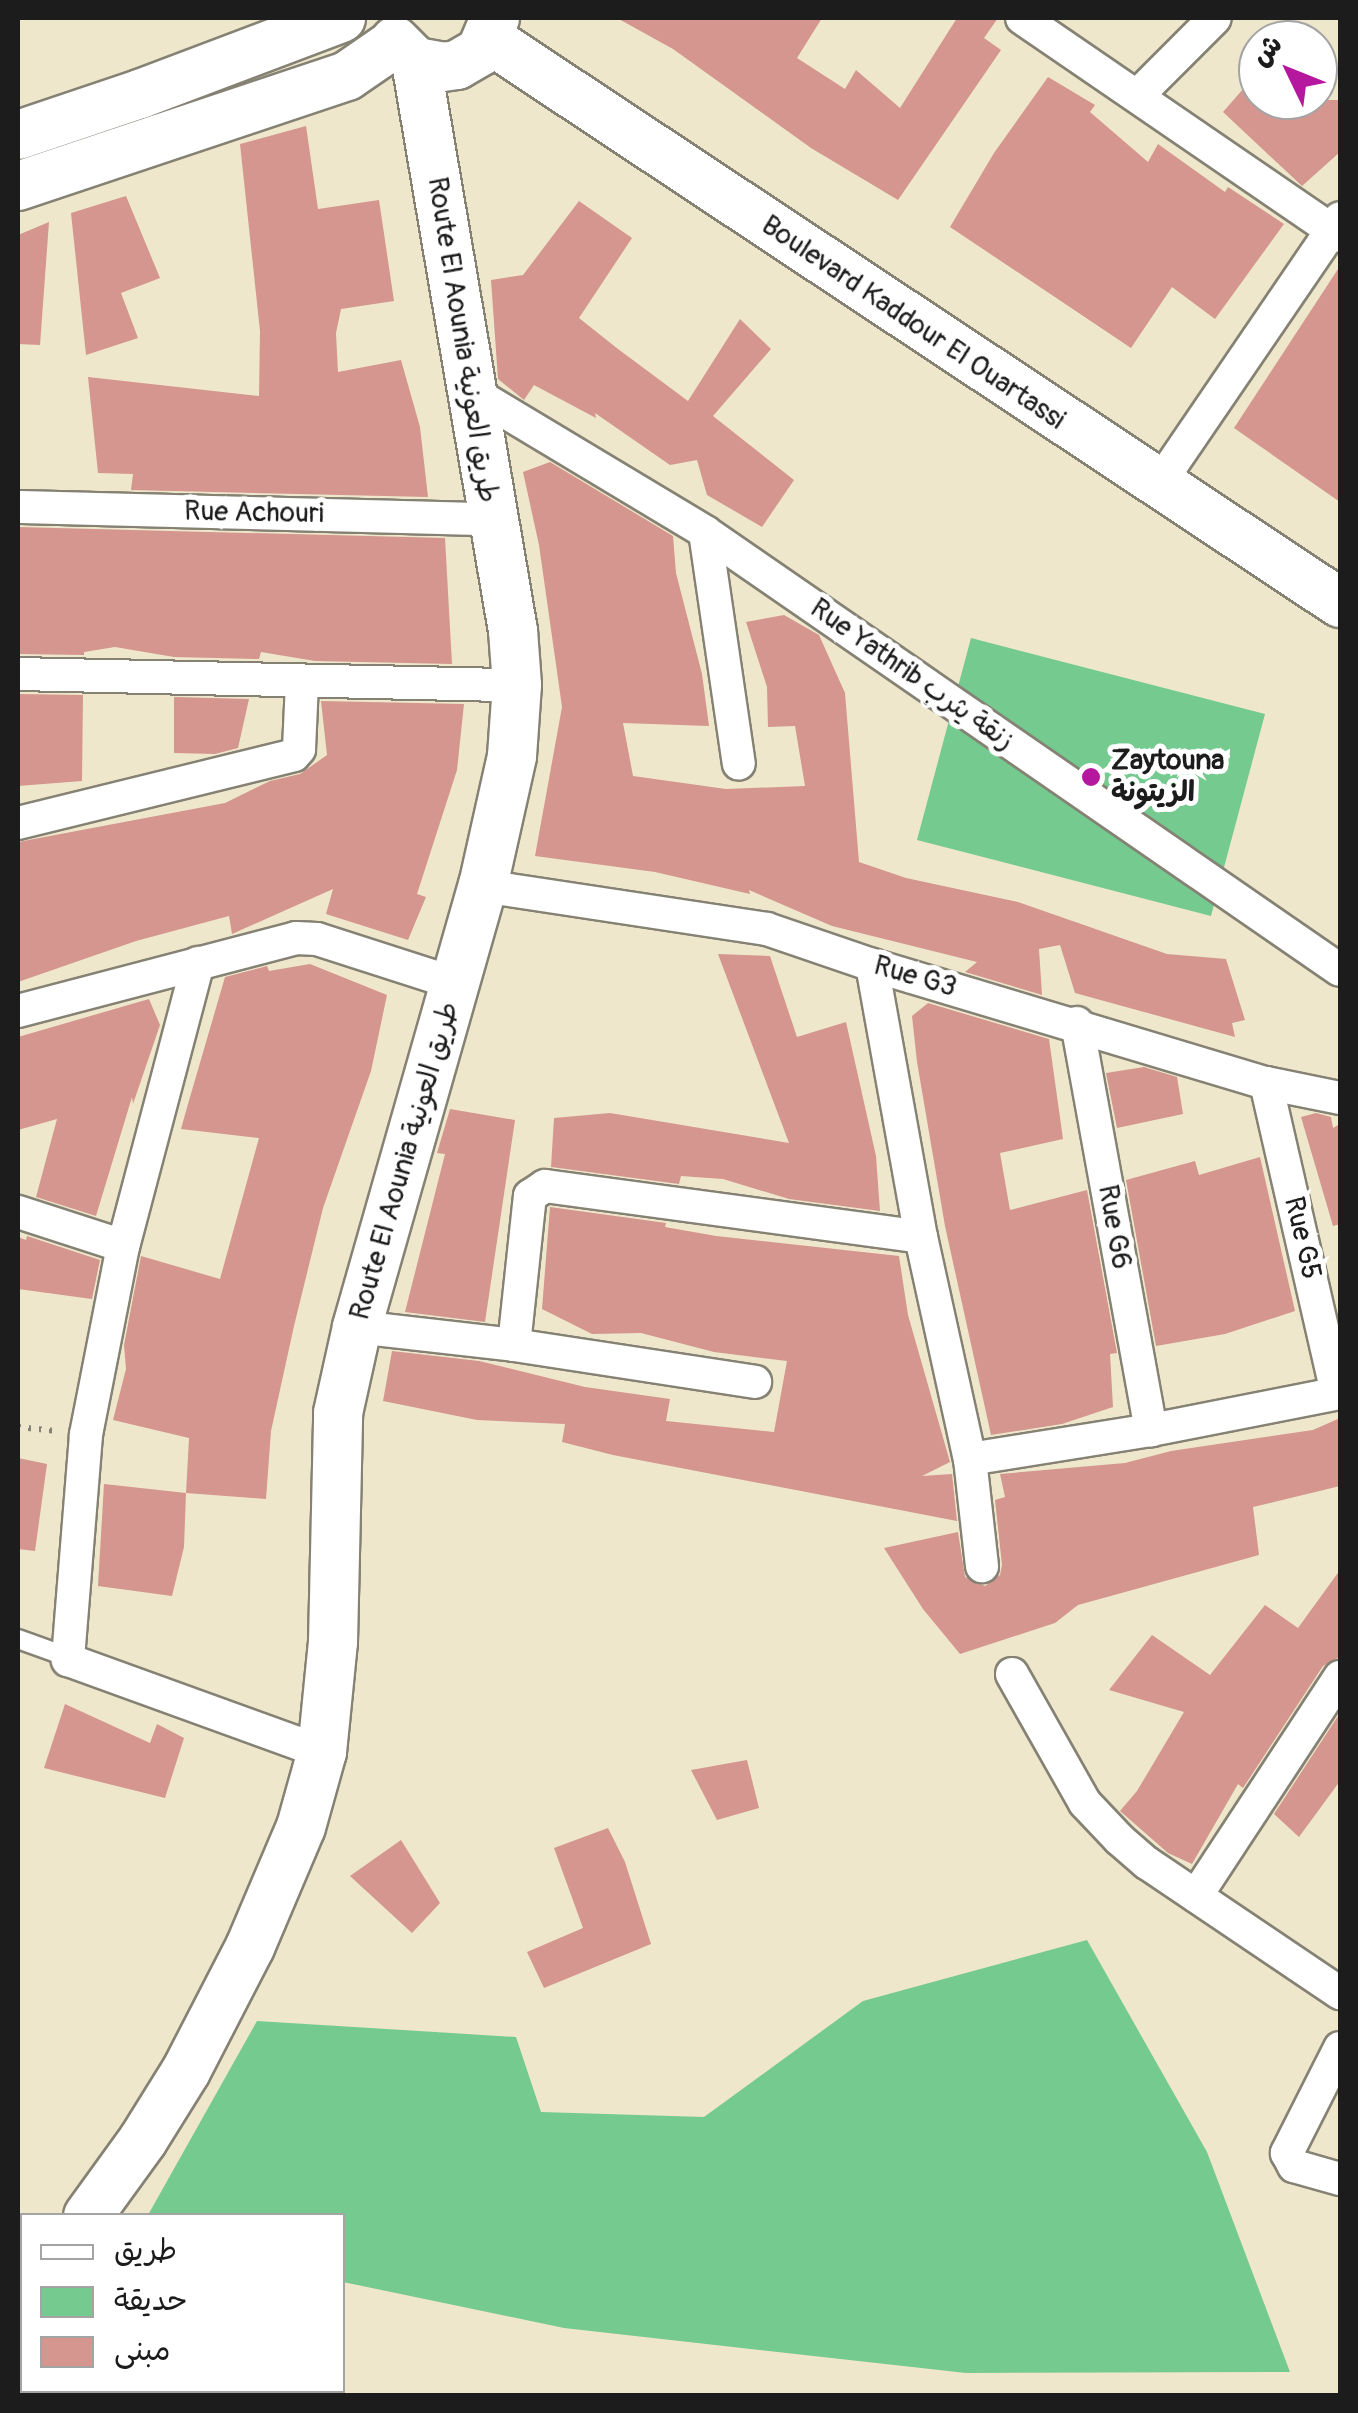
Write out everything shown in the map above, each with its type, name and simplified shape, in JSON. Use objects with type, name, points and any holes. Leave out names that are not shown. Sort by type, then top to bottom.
[{"type":"street","points":[[18,135],[140,94],[340,18]]},
{"type":"street","points":[[1022,18],[1337,228],[1158,485]]},
{"type":"street","points":[[1139,94],[1215,18]]},
{"type":"street","points":[[18,186],[347,76],[400,41],[430,66],[457,65],[481,51],[492,28]]},
{"type":"street","name":"Boulevard Kaddour El Ouartassi","points":[[492,28],[1158,485],[1340,603]]},
{"type":"street","name":"Route El Aounia طريق العونية","points":[[90,2213],[177,2085],[250,1947],[301,1827],[322,1752],[332,1642],[338,1413],[357,1326],[483,886],[512,756],[517,685],[513,632],[491,519],[474,393],[400,41]]},
{"type":"street","name":"Rue Yathrib زنقة يثرب","points":[[474,393],[704,532],[1340,970]]},
{"type":"street","name":"Rue Achouri","points":[[18,506],[491,519]]},
{"type":"street","points":[[704,532],[739,764]]},
{"type":"street","points":[[18,674],[517,685]]},
{"type":"street","points":[[18,823],[294,755],[300,750],[302,683]]},
{"type":"street","name":"Rue G3","points":[[483,886],[767,928],[872,965],[1266,1082],[1340,1098]]},
{"type":"street","points":[[18,1011],[286,940],[317,939],[456,984]]},
{"type":"street","points":[[198,962],[123,1246],[86,1435],[68,1657],[72,1665],[322,1752]]},
{"type":"street","points":[[872,965],[921,1238],[970,1459],[982,1566]]},
{"type":"street","name":"Rue G6","points":[[1077,1023],[1151,1430]]},
{"type":"street","name":"Rue G5","points":[[1266,1082],[1339,1393]]},
{"type":"street","points":[[514,1345],[530,1196],[545,1186],[921,1238]]},
{"type":"street","points":[[18,1212],[123,1246]]},
{"type":"street","points":[[357,1326],[514,1345],[756,1382]]},
{"type":"street","points":[[970,1459],[1151,1430],[1339,1393]]},
{"type":"street","points":[[1012,1674],[1085,1803],[1147,1864],[1340,1993]]},
{"type":"street","points":[[1196,1896],[1340,1677]]},
{"type":"street","points":[[1340,2048],[1287,2153],[1294,2166],[1340,2179]]},
{"type":"street","points":[[18,2394],[48,2396]]},
{"type":"lane","points":[[18,1639],[68,1657]]},
{"type":"green space","name":"Zaytouna الزيتونة","points":[[971,638],[1265,714],[1211,916],[917,840]]},
{"type":"green space","points":[[1087,1940],[1207,2152],[1290,2372],[966,2373],[564,2328],[345,2282],[345,2213],[149,2213],[257,2021],[516,2037],[541,2112],[704,2117],[863,2001]]},
{"type":"building","points":[[617,18],[822,18],[797,58],[845,89],[856,70],[900,108],[957,18],[998,18],[984,38],[1001,50],[898,200],[811,148],[673,49]]},
{"type":"building","points":[[1048,77],[1095,105],[1090,112],[1148,162],[1158,144],[1225,192],[1228,187],[1284,224],[1215,319],[1172,287],[1131,348],[950,227],[994,153]]},
{"type":"building","points":[[1238,95],[1238,120],[1338,120],[1340,100],[1340,152],[1302,186],[1223,112]]},
{"type":"building","points":[[306,126],[318,209],[379,200],[394,301],[341,309],[336,333],[338,372],[401,360],[420,427],[428,497],[131,490],[133,474],[98,473],[88,377],[259,396],[260,331],[240,144]]},
{"type":"building","points":[[126,196],[160,278],[121,293],[138,338],[86,355],[71,213]]},
{"type":"building","points":[[579,201],[632,238],[579,318],[618,349],[688,401],[740,319],[771,349],[713,416],[794,480],[762,527],[707,495],[697,460],[670,465],[595,413],[596,418],[534,385],[524,400],[498,379],[491,280],[523,275]]},
{"type":"building","points":[[49,222],[40,345],[18,344],[18,235]]},
{"type":"building","points":[[1340,266],[1340,502],[1234,428]]},
{"type":"building","points":[[550,462],[673,536],[676,573],[702,674],[709,726],[623,723],[633,776],[726,789],[805,786],[795,726],[768,727],[767,687],[746,622],[784,615],[819,635],[845,693],[859,862],[906,878],[1018,902],[1167,954],[1226,959],[1245,1020],[1232,1023],[1235,1037],[1075,993],[1060,945],[1039,949],[1042,995],[965,972],[977,962],[832,926],[749,890],[750,894],[655,872],[535,856],[562,707],[539,545],[523,472]]},
{"type":"building","points":[[18,527],[445,538],[452,664],[315,661],[261,652],[259,659],[174,657],[115,647],[84,655],[18,654]]},
{"type":"building","points":[[18,694],[83,695],[82,781],[18,786]]},
{"type":"building","points":[[174,697],[249,699],[238,748],[215,754],[174,753]]},
{"type":"building","points":[[321,701],[464,704],[457,770],[417,894],[426,897],[408,940],[326,914],[333,889],[232,934],[229,916],[136,941],[18,982],[18,842],[225,803],[270,781],[300,774],[327,755]]},
{"type":"building","points":[[718,954],[770,956],[797,1037],[846,1022],[876,1156],[880,1211],[789,1199],[723,1179],[681,1176],[679,1184],[551,1167],[554,1118],[610,1113],[789,1143]]},
{"type":"building","points":[[310,964],[387,995],[371,1071],[323,1208],[294,1326],[271,1431],[266,1499],[186,1493],[189,1438],[113,1420],[126,1369],[124,1345],[141,1256],[220,1279],[259,1138],[181,1129],[188,1104],[225,977],[267,966],[269,971]]},
{"type":"building","points":[[149,999],[160,1025],[133,1104],[132,1097],[96,1216],[36,1197],[57,1119],[18,1130],[18,1037]]},
{"type":"building","points":[[928,1003],[1049,1039],[1063,1139],[1000,1153],[1010,1210],[1087,1190],[1117,1353],[1110,1354],[1113,1407],[1062,1424],[991,1435],[945,1226],[917,1062],[912,1016]]},
{"type":"building","points":[[1144,1067],[1177,1077],[1183,1114],[1117,1128],[1106,1073]]},
{"type":"building","points":[[450,1109],[515,1120],[485,1322],[405,1312],[445,1154],[437,1153]]},
{"type":"building","points":[[1316,1113],[1331,1117],[1333,1128],[1340,1124],[1340,1224],[1333,1226],[1301,1117]]},
{"type":"building","points":[[1260,1157],[1295,1311],[1225,1334],[1156,1346],[1126,1180],[1195,1161],[1199,1175]]},
{"type":"building","points":[[550,1207],[666,1223],[665,1227],[716,1236],[899,1256],[908,1315],[950,1462],[922,1476],[952,1474],[957,1521],[613,1455],[562,1442],[565,1424],[477,1420],[383,1401],[392,1351],[479,1361],[585,1387],[670,1399],[666,1421],[774,1432],[787,1361],[714,1352],[641,1333],[592,1334],[542,1309]]},
{"type":"building","points":[[27,1236],[100,1260],[92,1299],[18,1289],[18,1237],[26,1240]]},
{"type":"building","points":[[1340,1418],[1340,1486],[1253,1507],[1259,1555],[1078,1605],[1055,1623],[960,1654],[923,1609],[884,1548],[958,1532],[965,1577],[985,1586],[1000,1575],[1002,1565],[995,1500],[1005,1497],[1000,1474],[1125,1463],[1171,1451],[1313,1430]]},
{"type":"building","points":[[18,1458],[47,1464],[35,1551],[18,1549]]},
{"type":"building","points":[[104,1484],[186,1493],[184,1547],[172,1596],[98,1586]]},
{"type":"building","points":[[1340,1570],[1340,1657],[1323,1666],[1243,1788],[1238,1784],[1192,1864],[1168,1853],[1120,1811],[1137,1791],[1184,1712],[1109,1690],[1152,1635],[1210,1675],[1265,1605],[1298,1628]]},
{"type":"building","points":[[65,1704],[150,1743],[157,1724],[184,1738],[165,1798],[44,1768]]},
{"type":"building","points":[[1340,1713],[1340,1781],[1299,1837],[1274,1814]]},
{"type":"building","points":[[747,1760],[759,1808],[717,1820],[691,1770]]},
{"type":"building","points":[[608,1828],[625,1862],[651,1944],[544,1988],[527,1952],[583,1928],[554,1848]]},
{"type":"building","points":[[401,1840],[440,1903],[412,1933],[350,1876]]},
{"type":"place","name":"Zaytouna الزيتونة","points":[[1091,777]]}]
